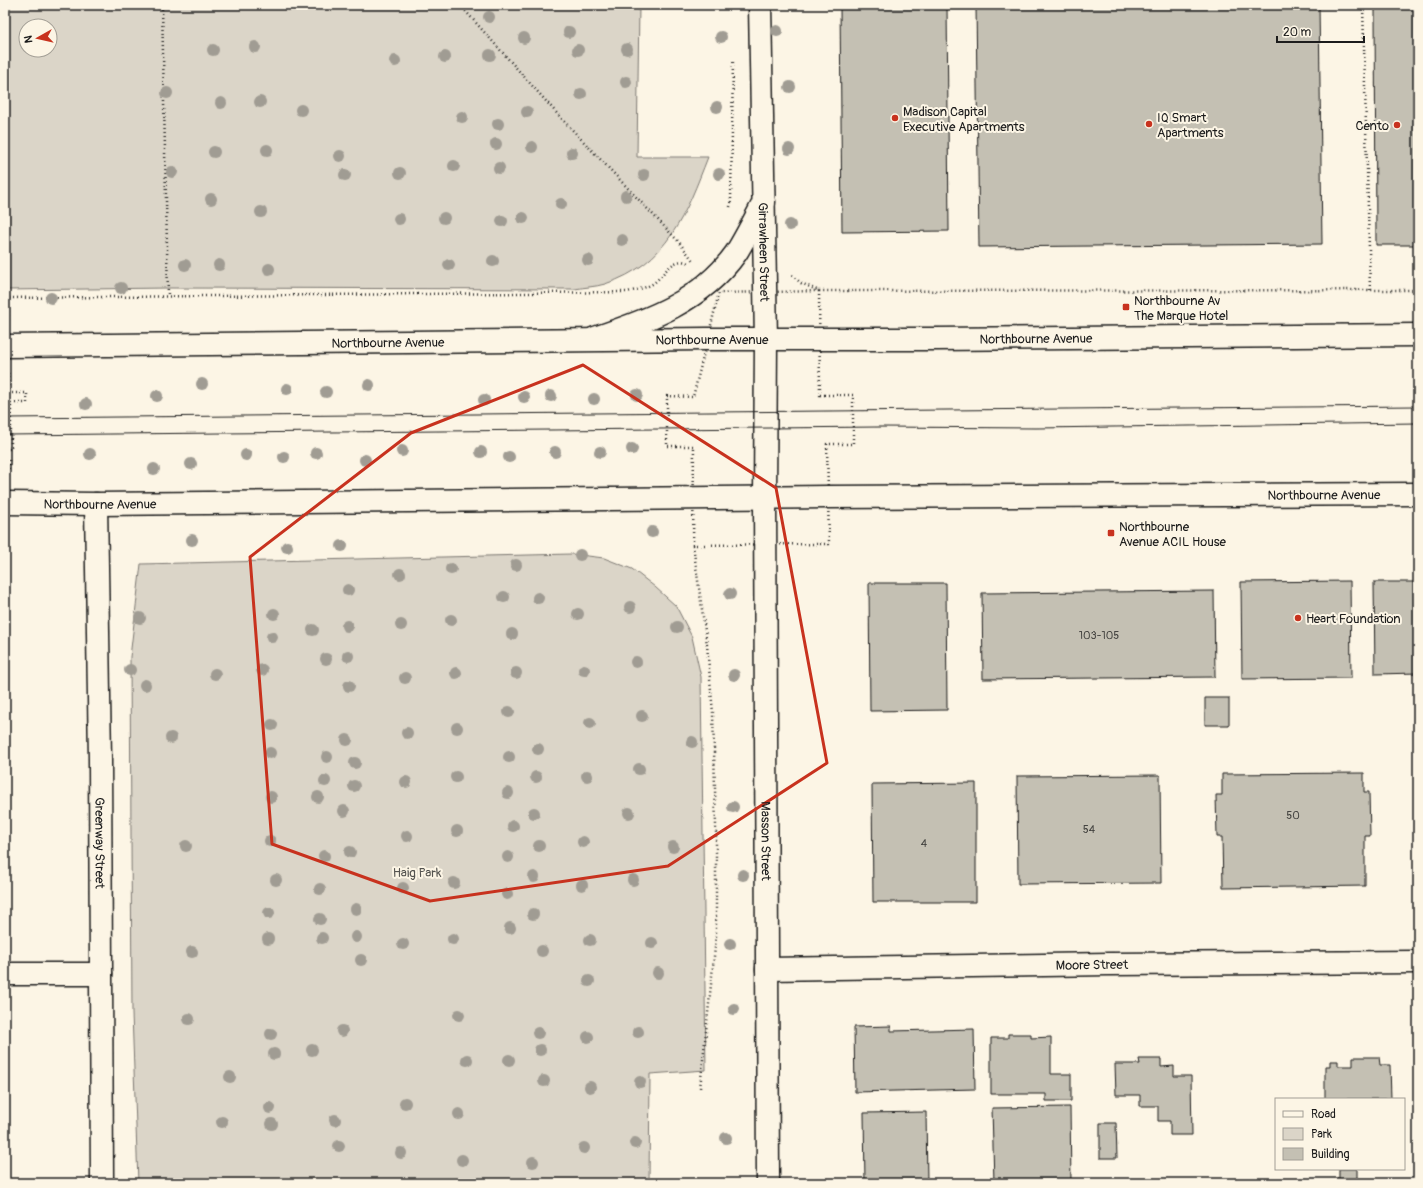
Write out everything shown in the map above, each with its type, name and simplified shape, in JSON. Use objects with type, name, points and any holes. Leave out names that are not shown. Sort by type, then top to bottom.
[{"type":"main road","name":"Girrawheen Street","points":[[760,5],[766,340],[765,498]]},
{"type":"main road","points":[[586,341],[631,326],[672,308],[711,282],[736,253],[764,202]]},
{"type":"main road","name":"Northbourne Avenue","points":[[7,346],[707,339],[766,340],[1418,335]]},
{"type":"main road","name":"Northbourne Avenue","points":[[5,503],[96,504],[1418,494]]},
{"type":"main road","name":"Masson Street","points":[[765,498],[768,1183]]},
{"type":"main road","name":"Greenway Street","points":[[96,504],[100,760],[102,1183]]},
{"type":"main road","name":"Moore Street","points":[[766,969],[1117,964],[1418,962]]},
{"type":"main road","points":[[5,974],[101,974]]},
{"type":"path","points":[[162,5],[168,296]]},
{"type":"path","points":[[5,449],[11,449],[11,403],[27,403],[27,393],[8,393],[7,298],[627,292],[638,290],[653,283],[668,267],[673,264],[687,262],[695,265],[679,242],[562,119],[460,5]]},
{"type":"path","points":[[1363,5],[1370,290]]},
{"type":"path","points":[[731,201],[733,109]]},
{"type":"path","points":[[820,291],[1418,290]]},
{"type":"path","points":[[693,545],[707,645],[713,713],[716,833],[716,938],[700,1088]]},
{"type":"highlighted area","points":[[583,365],[776,488],[827,763],[668,866],[430,901],[272,844],[250,557],[411,433]]},
{"type":"green space","points":[[5,5],[639,5],[637,157],[708,157],[682,217],[672,234],[659,250],[645,264],[627,275],[598,286],[575,289],[168,288],[5,290]]},
{"type":"green space","name":"Haig Park","points":[[572,554],[604,558],[632,569],[676,606],[692,637],[701,677],[706,1070],[650,1074],[649,1183],[138,1183],[132,1013],[130,657],[141,564]]},
{"type":"building","name":"Madison Capital Executive Apartments","points":[[840,5],[947,5],[949,231],[842,232]]},
{"type":"building","name":"IQ Smart Apartments","points":[[976,5],[1319,5],[1322,244],[979,247]]},
{"type":"building","name":"Cento","points":[[1375,5],[1418,5],[1418,245],[1376,245]]},
{"type":"building","points":[[1350,581],[1351,678],[1242,679],[1241,582]]},
{"type":"building","points":[[1374,582],[1418,582],[1418,673],[1375,674]]},
{"type":"building","points":[[869,583],[946,583],[947,710],[870,711]]},
{"type":"building","points":[[1214,591],[1215,677],[983,679],[982,593]]},
{"type":"building","points":[[1205,698],[1229,698],[1229,725],[1205,725]]},
{"type":"building","points":[[1364,773],[1364,792],[1369,792],[1370,836],[1365,836],[1365,886],[1223,888],[1222,837],[1217,837],[1216,795],[1222,795],[1222,774]]},
{"type":"building","points":[[1160,775],[1161,883],[1018,884],[1017,776]]},
{"type":"building","points":[[976,783],[976,902],[873,902],[872,784]]},
{"type":"building","points":[[891,1026],[891,1031],[974,1029],[975,1089],[855,1092],[854,1027]]},
{"type":"building","points":[[1008,1034],[1031,1034],[1031,1038],[1051,1037],[1051,1074],[1071,1074],[1071,1101],[1046,1101],[1046,1094],[991,1094],[991,1038],[1008,1038]]},
{"type":"building","points":[[1353,1057],[1379,1057],[1380,1065],[1390,1065],[1391,1098],[1325,1098],[1325,1066],[1330,1066],[1330,1061],[1338,1061],[1338,1066],[1353,1066]]},
{"type":"building","points":[[1139,1059],[1161,1059],[1161,1067],[1174,1066],[1174,1076],[1191,1076],[1192,1135],[1170,1135],[1170,1121],[1158,1121],[1158,1106],[1140,1106],[1140,1095],[1116,1095],[1115,1064],[1140,1064]]},
{"type":"building","points":[[1070,1107],[1071,1183],[994,1183],[992,1108]]},
{"type":"building","points":[[926,1112],[927,1183],[865,1183],[864,1113]]},
{"type":"building","points":[[1100,1123],[1116,1123],[1117,1158],[1100,1158]]},
{"type":"building","points":[[1339,1170],[1357,1170],[1357,1181],[1339,1182]]},
{"type":"tram line","points":[[5,418],[1418,406]]},
{"type":"tram line","points":[[5,435],[879,427],[1036,428],[1418,423]]},
{"type":"place","name":"Madison Capital Executive Apartments","points":[[895,118]]},
{"type":"place","name":"IQ Smart Apartments","points":[[1149,124]]},
{"type":"place","name":"Cento","points":[[1397,125]]},
{"type":"place","name":"Northbourne Av The Marque Hotel","points":[[1126,307]]},
{"type":"place","name":"Northbourne Avenue ACIL House","points":[[1111,533]]},
{"type":"place","name":"Heart Foundation","points":[[1298,618]]}]
